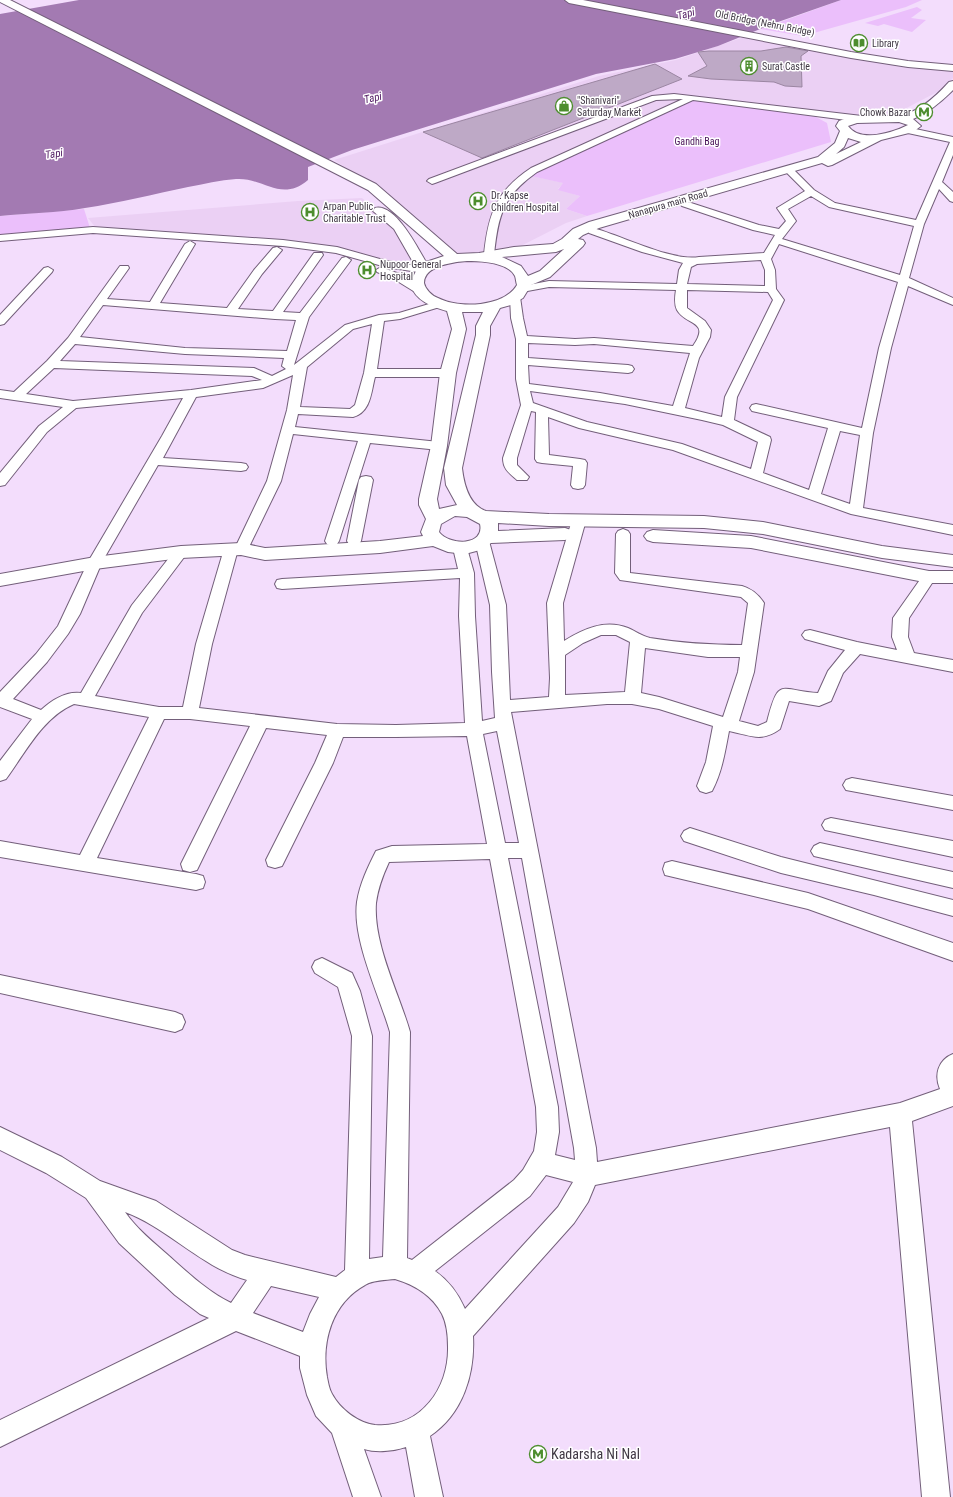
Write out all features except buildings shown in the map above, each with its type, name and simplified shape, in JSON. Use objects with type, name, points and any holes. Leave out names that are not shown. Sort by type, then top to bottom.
[{"type":"main road","points":[[3,0],[372,187],[454,258]]},
{"type":"main road","name":"Old Bridge (Nehru Bridge)","points":[[569,0],[817,46]]},
{"type":"main road","name":"Old Bridge (Nehru Bridge)","points":[[589,0],[817,46]]},
{"type":"main road","points":[[0,5],[363,196],[398,227],[424,270]]},
{"type":"main road","points":[[817,46],[953,64]]},
{"type":"main road","points":[[817,46],[908,64],[953,68]]},
{"type":"main road","points":[[858,120],[913,116],[947,92],[953,84]]},
{"type":"main road","points":[[899,118],[911,122],[915,127]]},
{"type":"main road","name":"Nanapura main Road","points":[[485,256],[514,251],[556,248],[567,242],[578,232],[594,225],[822,159],[840,145],[846,131],[842,126],[843,123],[858,120]]},
{"type":"main road","name":"Nanapura main Road","points":[[446,306],[473,309],[493,307],[505,303],[545,274],[585,237],[599,228],[829,162],[876,139],[915,127]]},
{"type":"main road","points":[[846,131],[860,137],[876,139]]},
{"type":"main road","points":[[493,307],[483,326],[483,335],[453,468],[455,485],[476,514],[489,527],[489,532],[484,539],[476,545],[460,548],[442,544],[434,529],[428,505],[439,446],[448,373],[459,328],[446,306],[425,297],[419,290],[417,284],[418,276],[424,270],[442,261],[454,258],[485,256],[516,269],[522,276],[521,290]]},
{"type":"main road","points":[[0,580],[95,563],[181,552],[241,550],[265,554],[380,547],[434,529],[447,512],[462,510],[476,514],[623,534],[727,539],[751,542],[929,576],[945,578],[953,577]]},
{"type":"main road","points":[[484,539],[577,528],[704,522],[764,528],[882,552],[953,561]]},
{"type":"main road","points":[[241,550],[266,543],[354,540],[434,529]]},
{"type":"street","points":[[432,181],[655,98],[674,96],[697,98],[858,120]]},
{"type":"street","points":[[485,256],[490,230],[500,202],[522,178],[570,154],[689,100],[700,100],[858,120]]},
{"type":"street","points":[[915,127],[953,140]]},
{"type":"street","points":[[856,511],[867,433],[885,348],[919,224],[953,144]]},
{"type":"street","points":[[792,173],[811,192],[832,205],[919,224]]},
{"type":"street","points":[[936,182],[951,195],[953,199]]},
{"type":"street","points":[[727,422],[731,397],[779,300],[771,289],[770,270],[766,259],[779,237],[791,221],[782,208],[811,192]]},
{"type":"street","points":[[685,204],[904,280],[953,302]]},
{"type":"street","points":[[0,238],[93,230],[275,242],[330,248],[386,264],[424,270]]},
{"type":"street","points":[[593,231],[650,252],[691,262],[699,260],[768,256]]},
{"type":"street","points":[[0,244],[86,237],[277,250],[346,260],[398,276],[419,290]]},
{"type":"street","points":[[153,306],[190,244]]},
{"type":"street","points":[[230,312],[258,272],[277,250]]},
{"type":"street","points":[[275,316],[318,255]]},
{"type":"street","points":[[284,375],[303,317],[346,260]]},
{"type":"street","points":[[678,410],[697,350],[705,336],[705,330],[693,316],[683,311],[681,307],[684,271],[691,262]]},
{"type":"street","points":[[17,396],[51,364],[72,340],[124,268]]},
{"type":"street","points":[[0,322],[48,270]]},
{"type":"street","points":[[522,477],[510,466],[510,458],[526,405],[521,361],[522,339],[517,318],[521,290],[549,284],[771,289]]},
{"type":"street","points":[[100,302],[303,317]]},
{"type":"street","points":[[0,394],[73,405],[192,394],[263,384],[301,366],[349,327],[379,318],[400,316],[446,306]]},
{"type":"street","points":[[293,410],[353,413],[361,408],[370,373],[379,318]]},
{"type":"street","points":[[522,339],[576,342],[594,341],[697,350]]},
{"type":"street","points":[[72,340],[185,351],[291,355]]},
{"type":"street","points":[[521,361],[628,369]]},
{"type":"street","points":[[51,364],[254,372],[272,380]]},
{"type":"street","points":[[190,713],[204,644],[241,550],[274,481],[293,410],[301,366]]},
{"type":"street","points":[[370,373],[448,373]]},
{"type":"street","points":[[523,387],[573,392],[678,410],[727,422],[765,440],[756,476]]},
{"type":"street","points":[[44,717],[0,700],[52,645],[63,631],[73,613],[95,563],[177,423],[192,394]]},
{"type":"street","points":[[0,482],[43,429],[73,405]]},
{"type":"street","points":[[526,405],[583,425],[677,447],[856,511],[953,530]]},
{"type":"street","points":[[756,408],[867,433]]},
{"type":"street","points":[[542,410],[542,459],[563,460],[580,463],[578,486]]},
{"type":"street","points":[[814,496],[835,426]]},
{"type":"street","points":[[287,430],[439,446]]},
{"type":"street","points":[[332,541],[365,438]]},
{"type":"street","points":[[154,461],[240,467]]},
{"type":"street","points":[[354,540],[366,480]]},
{"type":"street","points":[[556,702],[556,596],[577,528]]},
{"type":"street","points":[[623,534],[622,573],[625,577],[742,591],[748,593],[756,604],[745,680],[726,724],[706,786]]},
{"type":"street","points":[[460,1332],[566,1215],[580,1194],[587,1175],[585,1148],[530,850],[503,715],[498,605],[484,539]]},
{"type":"street","points":[[405,1270],[522,1188],[536,1172],[542,1162],[545,1154],[549,1130],[547,1107],[474,729],[467,616],[467,573],[460,548]]},
{"type":"street","points":[[85,700],[137,609],[181,552]]},
{"type":"street","points":[[282,584],[467,573]]},
{"type":"street","points":[[907,656],[900,637],[901,618],[929,576]]},
{"type":"street","points":[[557,653],[590,633],[607,629],[618,630],[638,640],[708,651],[749,651]]},
{"type":"street","points":[[810,635],[857,648],[907,656],[953,666]]},
{"type":"street","points":[[632,698],[638,640]]},
{"type":"street","points":[[0,774],[44,717],[63,701],[73,698],[159,713],[190,713],[337,730],[396,731],[474,729],[503,715],[556,702],[607,698],[632,698],[659,703],[726,724],[758,732],[767,730],[774,725],[781,699],[786,694],[818,700],[825,697],[830,680],[841,662],[857,648]]},
{"type":"street","points":[[85,864],[159,713]]},
{"type":"street","points":[[190,864],[260,721]]},
{"type":"street","points":[[275,860],[324,763],[337,730]]},
{"type":"street","points":[[852,785],[953,803]]},
{"type":"street","points":[[831,825],[953,849]]},
{"type":"street","points":[[690,836],[782,865],[953,908]]},
{"type":"street","points":[[0,849],[196,882]]},
{"type":"street","points":[[405,1270],[400,1032],[396,1015],[369,940],[366,922],[368,892],[378,864],[383,856],[392,854],[530,850]]},
{"type":"street","points":[[820,851],[953,880]]},
{"type":"street","points":[[672,868],[808,901],[953,952]]},
{"type":"street","points":[[322,967],[345,980],[350,991],[362,1036],[348,1283]]},
{"type":"street","points":[[0,984],[175,1022]]},
{"type":"street","points":[[542,1162],[587,1175],[900,1114],[953,1093],[947,1080],[949,1068],[953,1064]]},
{"type":"street","points":[[900,1114],[936,1497]]},
{"type":"street","points":[[0,1138],[54,1165],[94,1190],[148,1209],[224,1258],[244,1267],[266,1272],[348,1283]]},
{"type":"street","points":[[94,1190],[127,1235],[184,1286],[208,1304],[235,1318],[312,1348]]},
{"type":"street","points":[[405,1270],[431,1281],[444,1295],[454,1312],[460,1332],[461,1360],[454,1388],[438,1412],[416,1430],[391,1439],[366,1437],[343,1425],[328,1411],[318,1392],[312,1371],[312,1348],[316,1327],[325,1307],[348,1283],[365,1272],[405,1270]]},
{"type":"street","points":[[0,1434],[235,1318],[266,1272]]},
{"type":"street","points":[[343,1425],[367,1497]]},
{"type":"street","points":[[416,1430],[429,1497]]},
{"type":"shaded area","points":[[747,36],[953,70],[953,78],[941,90],[897,113],[859,115],[827,112],[816,117],[696,100],[532,176],[564,183],[558,189],[580,196],[566,209],[587,216],[566,223],[513,250],[456,255],[375,186],[334,160],[599,76],[676,60]]},
{"type":"shaded area","points":[[362,198],[396,228],[417,266],[389,262],[365,254],[325,245],[96,228],[88,218],[298,201]]},
{"type":"green space","points":[[841,0],[922,0],[906,7],[803,36],[761,29]]},
{"type":"green space","points":[[917,7],[922,10],[911,18],[926,20],[912,32],[884,24],[878,26],[865,23]]},
{"type":"green space","name":"Gandhi Bag","points":[[696,100],[816,117],[827,123],[831,142],[587,216],[566,209],[580,196],[558,190],[563,183],[531,176],[539,170],[686,102]]},
{"type":"green space","points":[[84,209],[90,228],[0,237],[0,216]]},
{"type":"water","name":"Tapi","points":[[79,0],[841,0],[778,22],[718,46],[675,59],[596,74],[352,150],[308,167],[308,180],[289,189],[280,189],[246,179],[236,179],[206,183],[85,208],[0,216],[0,14]]},
{"type":"place","name":"Library","points":[[859,43]]},
{"type":"place","name":"Surat Castle","points":[[749,66]]},
{"type":"place","name":"\"Shanivari\" Saturday Market","points":[[564,106]]},
{"type":"place","name":"Chowk Bazar","points":[[924,112]]},
{"type":"place","name":"Dr. Kapse Children Hospital","points":[[478,201]]},
{"type":"place","name":"Arpan Public Charitable Trust","points":[[310,212]]},
{"type":"place","name":"Nupoor General Hospital","points":[[367,270]]},
{"type":"place","name":"Kadarsha Ni Nal","points":[[538,1454]]}]
